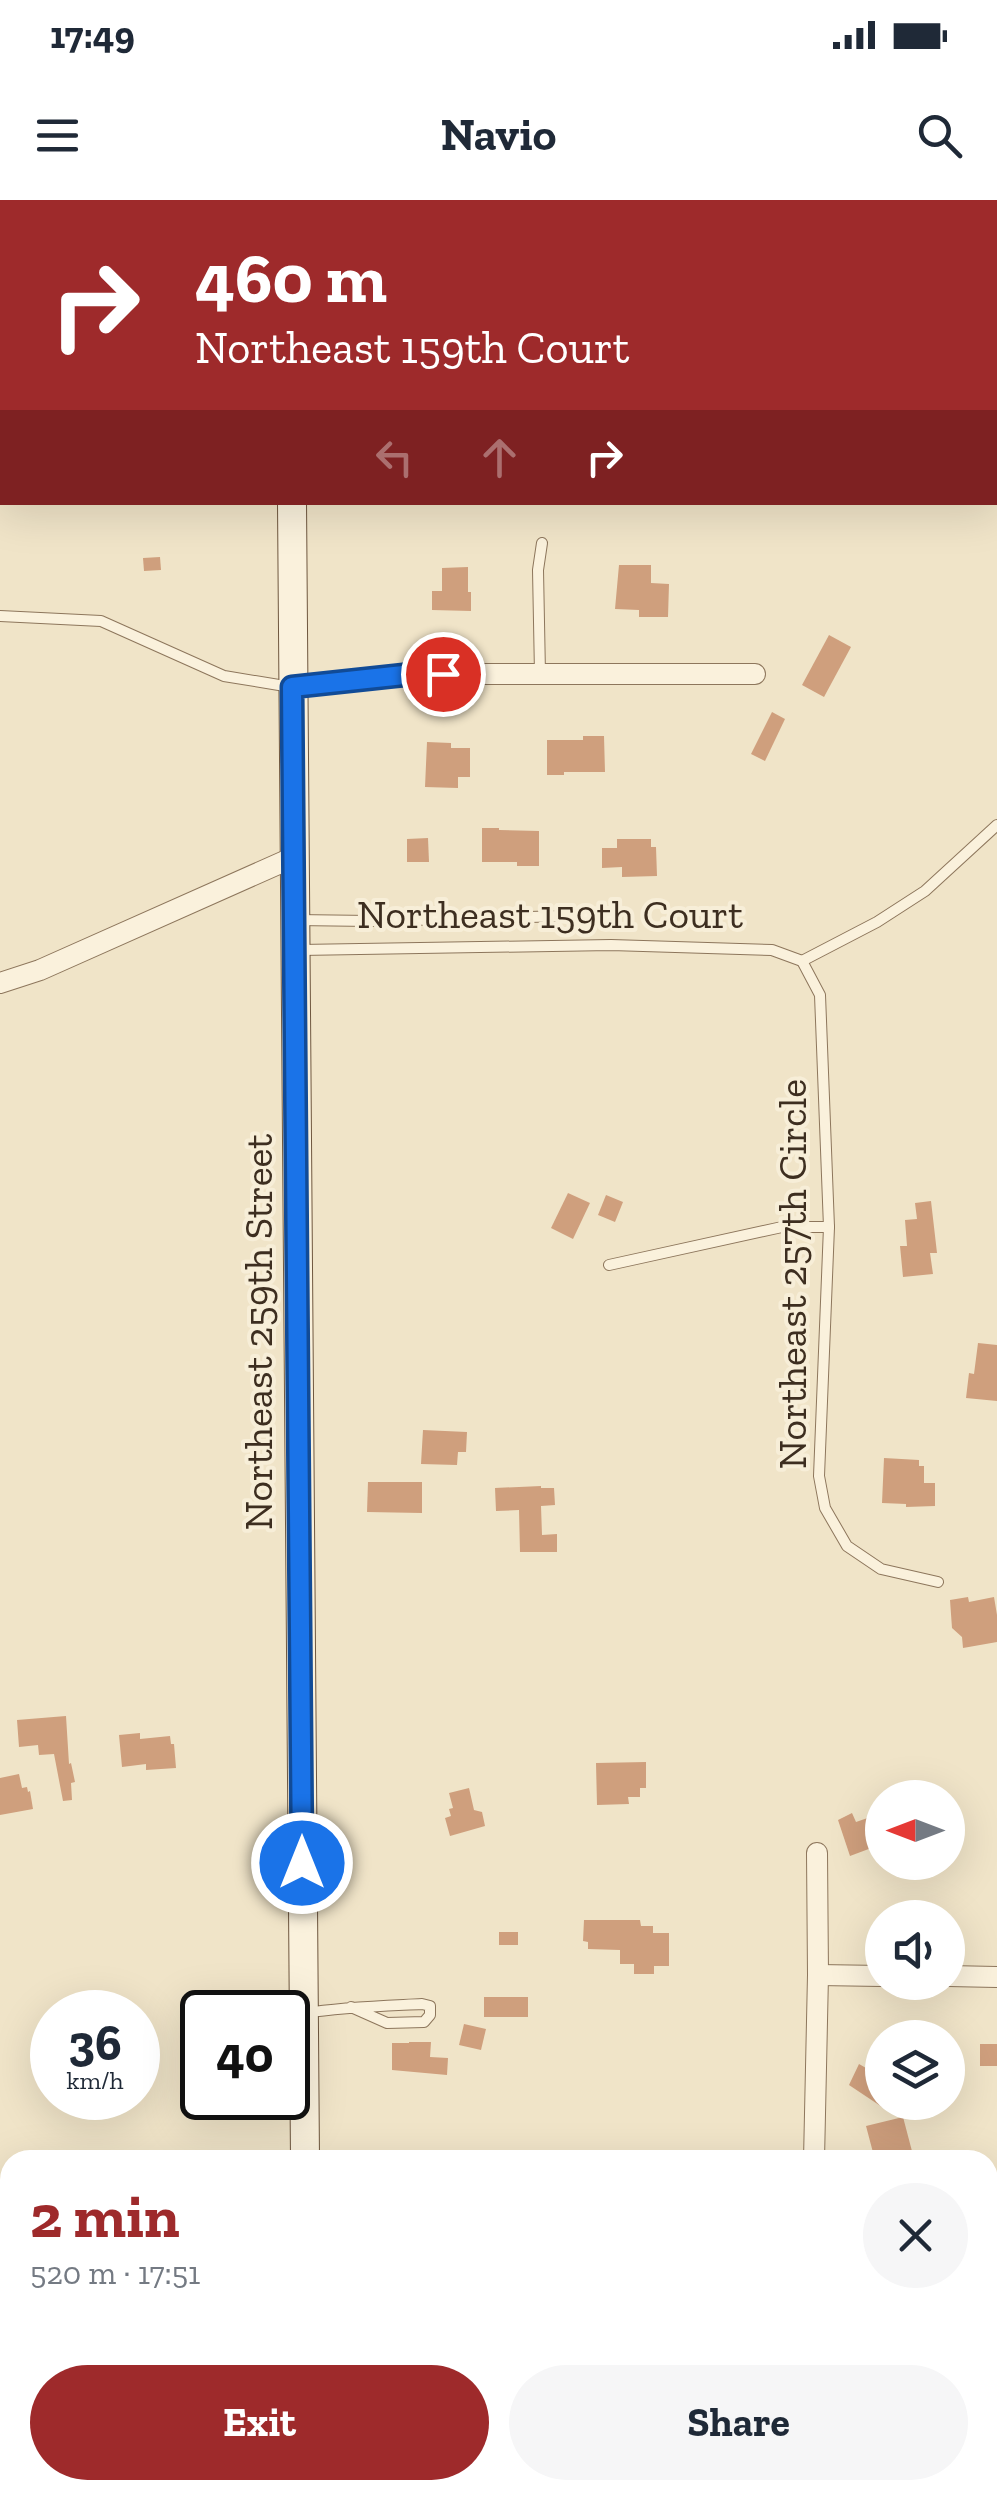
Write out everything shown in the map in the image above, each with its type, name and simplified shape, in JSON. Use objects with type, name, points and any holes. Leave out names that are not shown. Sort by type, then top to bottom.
[{"type":"street","name":"Northeast 259th Street","points":[[292,505],[304,1990]]},
{"type":"street","points":[[292,687],[413,674],[755,674]]},
{"type":"street","points":[[0,983],[40,970],[294,857]]},
{"type":"street","points":[[814,2150],[817,1853]]},
{"type":"street","points":[[818,1975],[865,1976]]},
{"type":"street","points":[[965,1976],[997,1977]]},
{"type":"street","name":"Northeast 259th Street","points":[[305,2120],[305,2150]]},
{"type":"lane","points":[[540,675],[538,570],[542,544]]},
{"type":"lane","points":[[0,616],[101,622],[224,676],[292,687]]},
{"type":"lane","points":[[802,960],[877,922],[924,891],[997,825]]},
{"type":"lane","points":[[295,920],[610,915]]},
{"type":"lane","name":"Northeast 159th Court","points":[[295,950],[612,946],[772,950],[802,960]]},
{"type":"lane","name":"Northeast 257th Circle","points":[[802,960],[820,995],[829,1227],[819,1476],[825,1508],[846,1546],[881,1569],[938,1582]]},
{"type":"lane","points":[[609,1265],[782,1227],[829,1227]]},
{"type":"lane","points":[[310,2012],[351,2007],[422,2004],[430,2006],[430,2015],[424,2022],[387,2023],[351,2007]]},
{"type":"building","points":[[160,557],[161,570],[144,571],[143,558]]},
{"type":"building","points":[[619,565],[651,565],[651,583],[669,584],[668,617],[639,617],[639,610],[615,609]]},
{"type":"building","points":[[468,567],[471,611],[432,610],[432,591],[442,591],[442,568]]},
{"type":"building","points":[[829,635],[851,647],[824,697],[802,685]]},
{"type":"building","points":[[772,712],[785,719],[765,761],[751,754]]},
{"type":"building","points":[[583,736],[604,736],[605,772],[547,775],[547,740],[583,740]]},
{"type":"building","points":[[427,742],[470,748],[470,777],[458,777],[458,788],[425,787]]},
{"type":"building","points":[[482,828],[539,831],[539,866],[482,862]]},
{"type":"building","points":[[428,838],[429,862],[407,862],[407,839]]},
{"type":"building","points":[[617,839],[651,839],[651,847],[656,847],[657,876],[622,877],[622,867],[602,868],[602,848],[617,848]]},
{"type":"building","points":[[568,1193],[590,1203],[573,1239],[551,1228]]},
{"type":"building","points":[[606,1195],[623,1202],[615,1222],[598,1215]]},
{"type":"building","points":[[931,1201],[937,1253],[930,1253],[933,1274],[903,1277],[900,1246],[907,1246],[905,1220],[917,1219],[915,1203]]},
{"type":"building","points":[[978,1343],[997,1345],[997,1401],[966,1398]]},
{"type":"building","points":[[423,1430],[467,1432],[466,1452],[458,1452],[457,1465],[421,1464]]},
{"type":"building","points":[[884,1458],[919,1460],[919,1466],[924,1466],[924,1483],[935,1483],[935,1506],[882,1503]]},
{"type":"building","points":[[368,1482],[422,1482],[422,1513],[367,1512]]},
{"type":"building","points":[[495,1488],[554,1488],[555,1505],[541,1506],[542,1535],[557,1534],[557,1552],[520,1552],[519,1510],[496,1511]]},
{"type":"building","points":[[968,1597],[969,1602],[994,1597],[997,1642],[963,1648],[962,1637],[952,1628],[950,1600]]},
{"type":"building","points":[[66,1716],[69,1764],[75,1782],[71,1783],[72,1800],[63,1801],[54,1754],[39,1755],[38,1745],[19,1747],[17,1720]]},
{"type":"building","points":[[140,1733],[140,1739],[170,1736],[176,1768],[146,1770],[146,1764],[122,1767],[119,1735]]},
{"type":"building","points":[[646,1762],[646,1788],[640,1788],[640,1797],[628,1797],[629,1804],[597,1805],[596,1763]]},
{"type":"building","points":[[19,1774],[22,1788],[30,1791],[33,1809],[0,1815],[0,1778]]},
{"type":"building","points":[[469,1788],[474,1810],[482,1812],[485,1826],[450,1836],[445,1818],[451,1816],[449,1809],[453,1808],[449,1793]]},
{"type":"building","points":[[852,1813],[856,1822],[865,1819],[865,1850],[850,1856],[838,1820]]},
{"type":"building","points":[[584,1920],[640,1920],[641,1926],[653,1926],[653,1933],[669,1933],[669,1966],[654,1966],[654,1974],[634,1974],[634,1964],[620,1964],[620,1950],[588,1949],[588,1942],[583,1941]]},
{"type":"building","points":[[499,1932],[518,1932],[518,1945],[499,1945]]},
{"type":"building","points":[[484,1997],[528,1997],[528,2017],[484,2017]]},
{"type":"building","points":[[464,2024],[486,2029],[481,2050],[459,2045]]},
{"type":"building","points":[[431,2042],[430,2057],[448,2058],[447,2075],[392,2070],[392,2043]]},
{"type":"building","points":[[980,2044],[997,2044],[997,2066],[980,2066]]},
{"type":"building","points":[[859,2064],[865,2067],[865,2096],[849,2085]]},
{"type":"building","points":[[904,2120],[912,2150],[872,2150],[866,2126]]},
{"type":"route","points":[[302,1863],[292,687],[443,674]]}]
